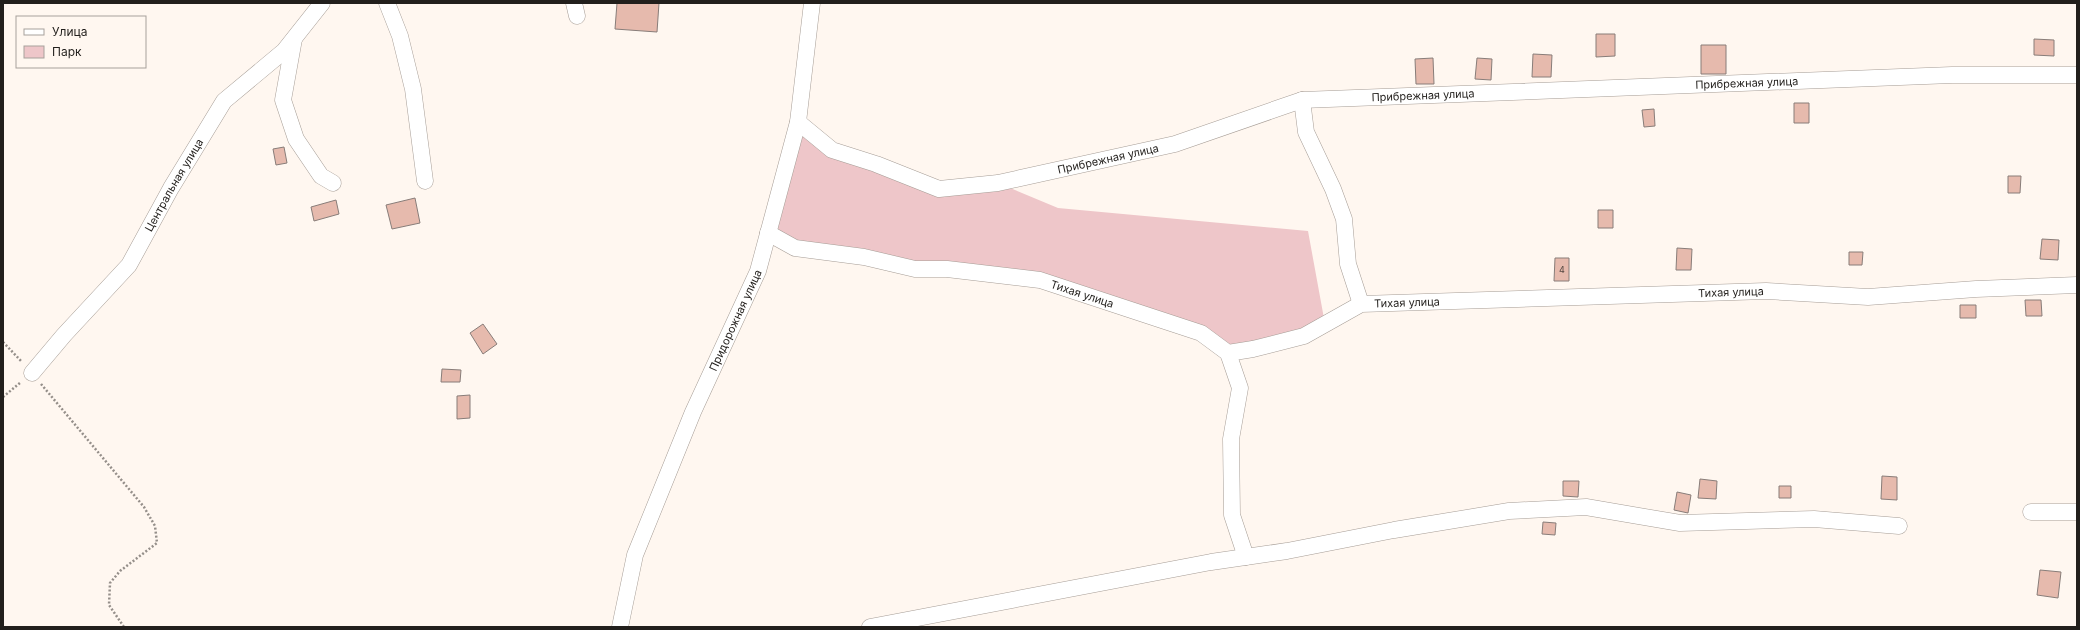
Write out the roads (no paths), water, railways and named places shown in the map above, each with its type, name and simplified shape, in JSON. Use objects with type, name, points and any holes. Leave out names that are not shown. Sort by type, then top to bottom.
[{"type":"street","name":"Центральная улица","points":[[32,373],[64,335],[129,265],[171,188],[224,101],[284,51],[322,3]]},
{"type":"street","points":[[387,3],[400,36],[413,88],[425,181]]},
{"type":"street","name":"Придорожная улица","points":[[620,627],[635,554],[693,412],[758,271],[798,122],[812,3]]},
{"type":"street","points":[[294,38],[283,100],[296,139],[321,176],[333,183]]},
{"type":"street","name":"Прибрежная улица","points":[[798,122],[832,150],[876,164],[939,189],[998,183],[1175,144],[1302,100],[1944,76],[2077,75]]},
{"type":"street","points":[[1302,100],[1306,132],[1333,189],[1344,219],[1348,264],[1361,304]]},
{"type":"street","name":"Тихая улица","points":[[768,233],[795,248],[864,257],[915,269],[947,269],[1040,280],[1201,333],[1228,353],[1253,350],[1304,336],[1361,304],[1766,291],[1868,297],[1976,289],[2077,285]]},
{"type":"street","points":[[1228,353],[1240,388],[1231,439],[1232,515],[1246,557]]},
{"type":"street","points":[[870,627],[1246,557],[1509,511],[1586,507],[1680,523],[1814,519],[1900,526]]},
{"type":"street","points":[[2031,512],[2077,512]]}]
